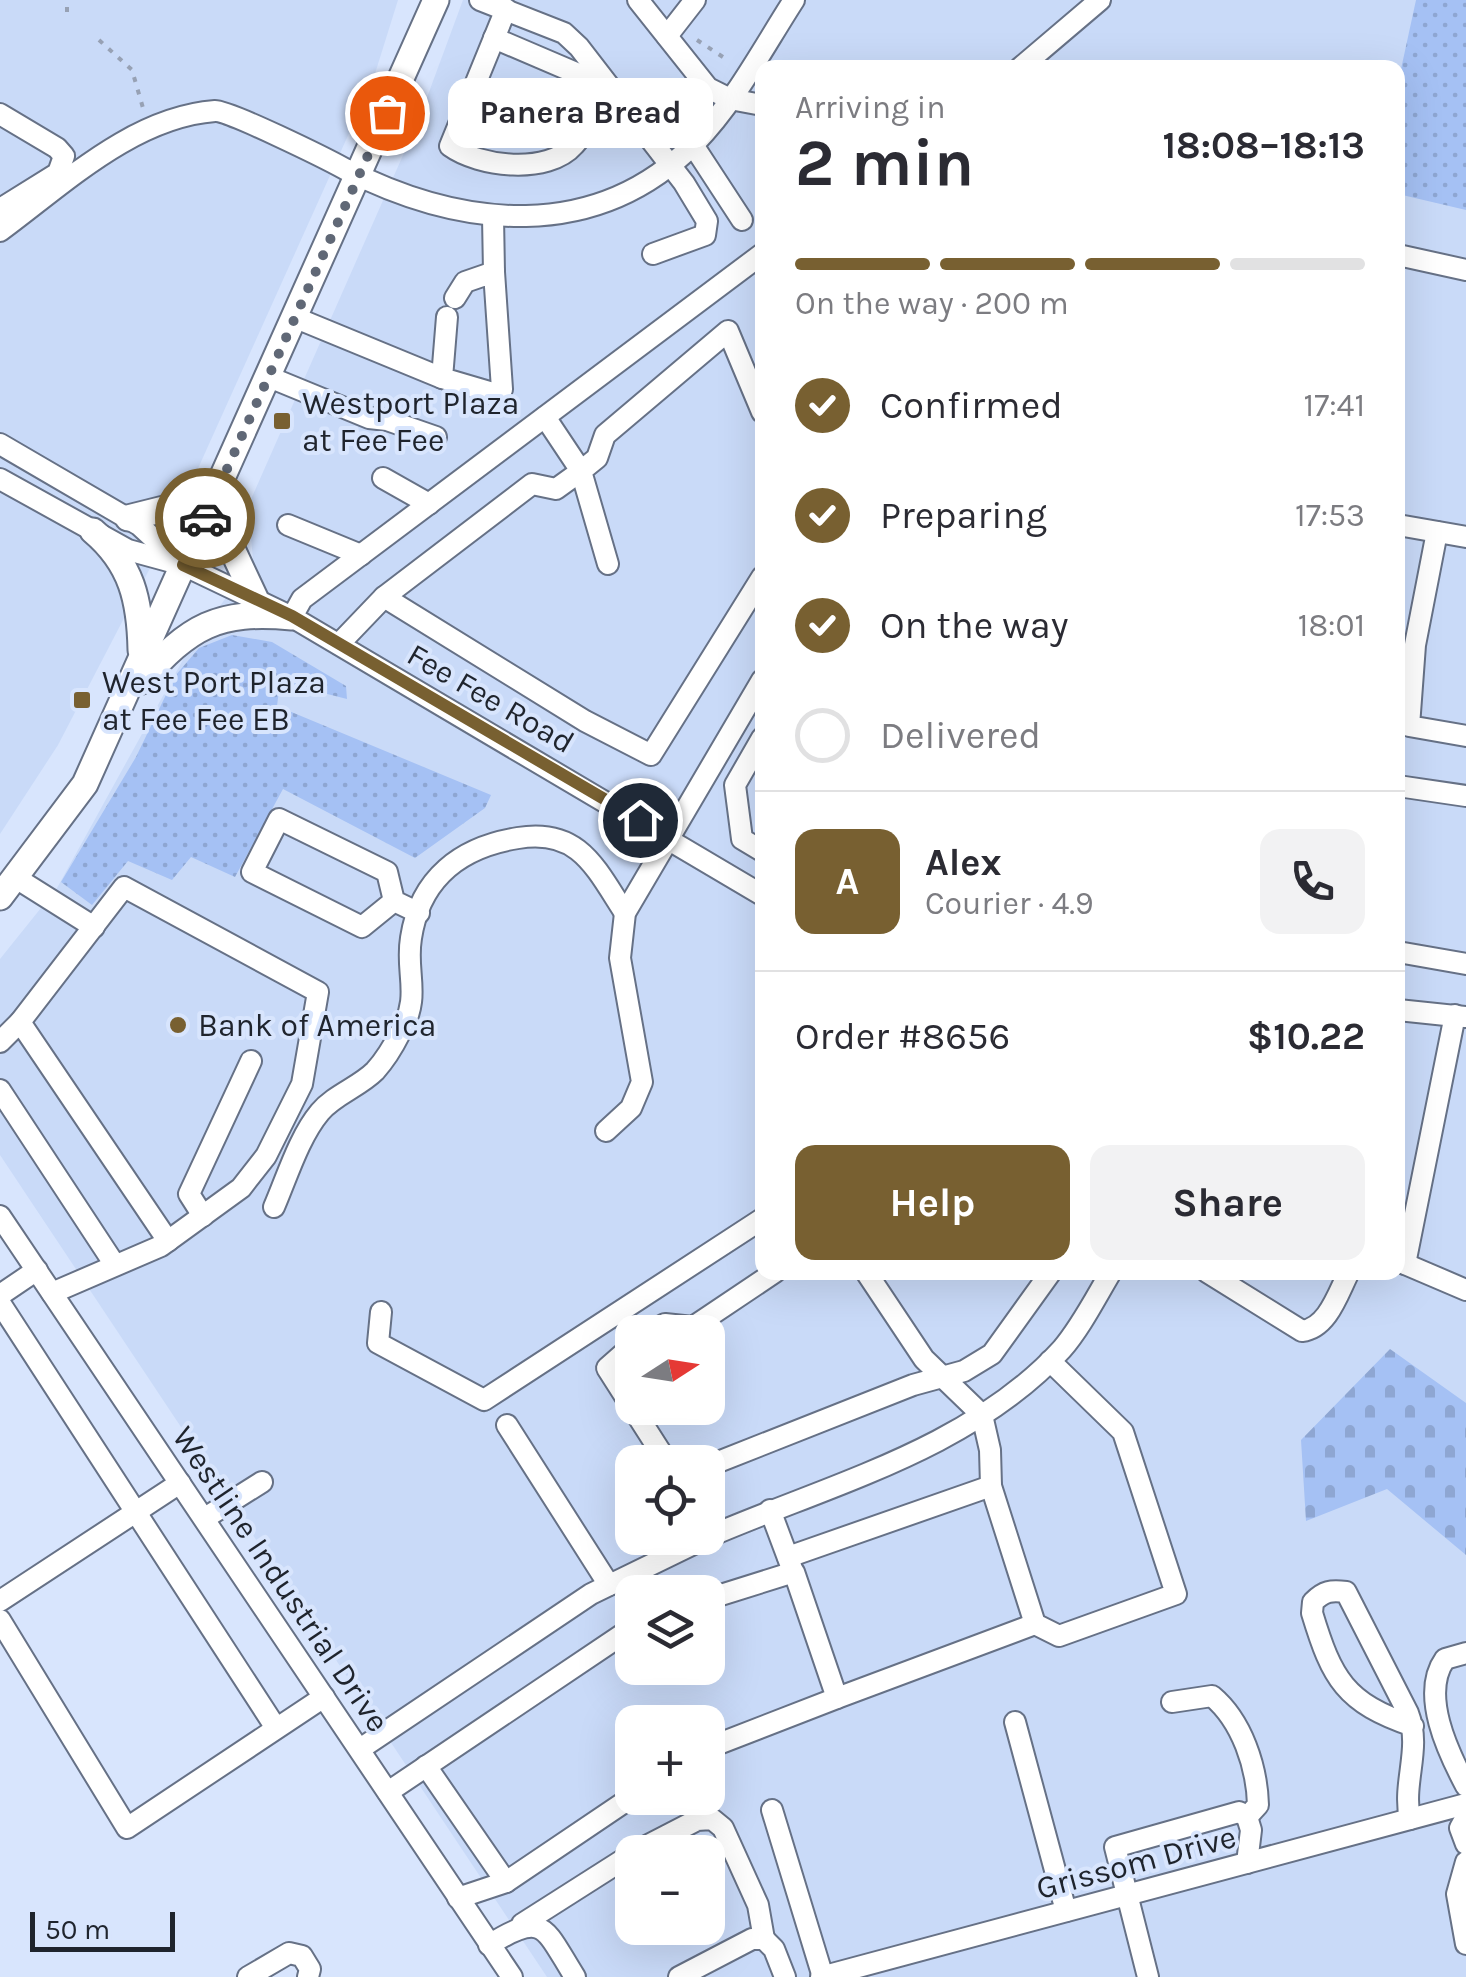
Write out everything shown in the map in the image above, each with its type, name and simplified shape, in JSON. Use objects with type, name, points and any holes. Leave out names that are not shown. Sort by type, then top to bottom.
[{"type":"main road","points":[[8,888],[86,784],[436,0]]},
{"type":"main road","points":[[128,518],[180,505],[219,486]]},
{"type":"main road","points":[[219,486],[233,551],[254,598]]},
{"type":"main road","points":[[93,531],[114,548],[130,577],[138,600],[140,662]]},
{"type":"main road","points":[[124,700],[168,650],[199,627],[228,616],[292,616]]},
{"type":"street","points":[[480,0],[564,33],[696,200],[708,228],[706,235],[653,254]]},
{"type":"street","points":[[638,0],[708,88],[730,99],[755,104]]},
{"type":"street","points":[[668,36],[695,0]]},
{"type":"street","points":[[755,60],[794,0]]},
{"type":"street","points":[[1029,60],[1100,0]]},
{"type":"street","points":[[506,8],[450,146],[476,161],[534,162],[560,157],[580,136],[606,83]]},
{"type":"street","points":[[494,38],[583,76],[590,93],[580,136]]},
{"type":"street","points":[[0,230],[153,124],[219,110],[438,208],[493,217],[551,215],[622,193],[669,164],[693,145],[755,60]]},
{"type":"street","points":[[0,114],[64,156],[58,173],[0,209]]},
{"type":"street","points":[[693,145],[742,220]]},
{"type":"street","points":[[296,318],[442,378],[492,393],[502,389],[493,217]]},
{"type":"street","points":[[1405,257],[1466,270]]},
{"type":"street","points":[[292,616],[302,599],[755,259]]},
{"type":"street","points":[[442,378],[451,308],[465,282],[494,272]]},
{"type":"street","points":[[339,644],[384,597],[532,484],[556,489],[582,471],[597,458],[605,435],[728,331],[755,395]]},
{"type":"street","points":[[268,377],[369,418],[388,420],[436,437]]},
{"type":"street","points":[[546,417],[582,471],[608,564]]},
{"type":"street","points":[[0,444],[128,518],[183,565]]},
{"type":"street","points":[[382,478],[429,504]]},
{"type":"street","points":[[0,479],[128,550],[183,565]]},
{"type":"street","points":[[288,525],[361,555]]},
{"type":"street","points":[[1405,527],[1466,537]]},
{"type":"street","points":[[1436,532],[1415,645],[1409,726],[1466,736]]},
{"type":"street","name":"Fee Fee Road","points":[[183,565],[292,616],[755,890]]},
{"type":"street","points":[[384,597],[584,721],[652,755],[755,588]]},
{"type":"street","points":[[606,1132],[630,1108],[642,1082],[620,958],[625,913],[755,692]]},
{"type":"street","points":[[755,750],[735,785],[742,838],[755,846]]},
{"type":"street","points":[[1405,787],[1466,796]]},
{"type":"street","points":[[279,819],[387,872],[394,901],[362,927],[252,872],[279,819]]},
{"type":"street","points":[[274,1208],[320,1112],[376,1070],[402,1032],[414,998],[410,940],[426,890],[450,861],[488,843],[541,834],[570,841],[595,866],[625,913]]},
{"type":"street","points":[[738,880],[755,855]]},
{"type":"street","points":[[8,888],[94,927]]},
{"type":"street","points":[[0,1042],[20,1022],[124,888],[318,992],[302,1084],[266,1156],[240,1188],[168,1241],[52,1293]]},
{"type":"street","points":[[394,901],[419,913]]},
{"type":"street","points":[[1405,953],[1466,964]]},
{"type":"street","points":[[1405,1011],[1461,1016],[1405,1246]]},
{"type":"street","points":[[20,1022],[168,1241]]},
{"type":"street","points":[[203,1216],[189,1194],[251,1061]]},
{"type":"street","points":[[0,1090],[115,1265]]},
{"type":"street","name":"Westline Industrial Drive","points":[[0,1216],[512,1977]]},
{"type":"street","points":[[382,1312],[378,1343],[484,1400],[755,1224]]},
{"type":"street","points":[[1405,1264],[1466,1290]]},
{"type":"street","points":[[0,1295],[37,1270]]},
{"type":"street","points":[[711,1315],[763,1280]]},
{"type":"street","points":[[871,1280],[924,1359],[982,1416],[990,1450],[991,1486],[1035,1624],[1059,1636],[1176,1594],[1123,1432],[1050,1361]]},
{"type":"street","points":[[725,1460],[945,1376],[992,1354],[1046,1280]]},
{"type":"street","points":[[725,1529],[928,1446],[982,1416],[1023,1387],[1064,1346],[1107,1280]]},
{"type":"street","points":[[1221,1280],[1302,1331],[1312,1330],[1325,1318],[1345,1280]]},
{"type":"street","points":[[0,1303],[276,1728]]},
{"type":"street","points":[[615,1361],[607,1368],[615,1381]]},
{"type":"street","points":[[507,1425],[609,1585]]},
{"type":"street","points":[[205,1518],[262,1482]]},
{"type":"street","points":[[0,1601],[180,1483]]},
{"type":"street","points":[[725,1592],[991,1486]]},
{"type":"street","points":[[770,1510],[837,1698]]},
{"type":"street","points":[[360,1749],[609,1585],[670,1555]]},
{"type":"street","points":[[1410,1819],[1405,1794],[1415,1754],[1413,1726],[1346,1592],[1331,1590],[1320,1595],[1312,1602],[1312,1613],[1337,1680],[1362,1702],[1413,1726]]},
{"type":"street","points":[[0,1620],[126,1828],[324,1696]]},
{"type":"street","points":[[725,1741],[1035,1624]]},
{"type":"street","points":[[388,1792],[615,1639]]},
{"type":"street","points":[[1466,1653],[1444,1659],[1433,1686],[1466,1786]]},
{"type":"street","points":[[1148,1977],[1115,1847],[1243,1815],[1258,1805],[1258,1790],[1238,1726],[1212,1696],[1172,1702]]},
{"type":"street","points":[[1015,1722],[1066,1912]]},
{"type":"street","points":[[426,1766],[506,1882]]},
{"type":"street","name":"Grissom Drive","points":[[822,1977],[894,1968],[1066,1912],[1466,1804]]},
{"type":"street","points":[[458,1898],[506,1882],[615,1808]]},
{"type":"street","points":[[772,1810],[822,1977]]},
{"type":"street","points":[[1243,1815],[1251,1830],[1247,1863]]},
{"type":"street","points":[[1466,1816],[1460,1828],[1466,1844]]},
{"type":"street","points":[[668,1835],[697,1820],[712,1819],[723,1828],[758,1905],[764,1939],[774,1949],[785,1977]]},
{"type":"street","points":[[1466,1862],[1457,1894],[1466,1944]]},
{"type":"street","points":[[490,1945],[615,1865]]},
{"type":"street","points":[[522,1924],[536,1925],[549,1936],[575,1977]]},
{"type":"street","points":[[679,1977],[752,1939],[764,1939]]},
{"type":"street","points":[[248,1977],[289,1953],[302,1956],[310,1969],[308,1977]]},
{"type":"path","points":[[67,0],[67,12]]},
{"type":"path","points":[[99,40],[132,70],[144,115]]},
{"type":"path","points":[[697,40],[726,59]]},
{"type":"shaded area","points":[[0,0],[398,0],[373,80],[173,524],[58,745],[0,834]]},
{"type":"shaded area","points":[[463,0],[1466,0],[1466,1977],[547,1977],[0,1155],[0,959],[57,888],[185,656],[253,559],[248,506],[419,119]]},
{"type":"green space","points":[[1416,0],[1466,0],[1466,210],[1405,196],[1403,60]]},
{"type":"green space","points":[[232,635],[272,642],[346,686],[347,699],[280,682],[277,706],[491,795],[485,808],[415,858],[283,789],[235,877],[191,857],[172,880],[128,861],[92,905],[61,882],[136,757],[175,676],[199,648]]},
{"type":"green space","points":[[1390,1349],[1466,1403],[1466,1555],[1387,1489],[1306,1521],[1301,1440]]},
{"type":"way so far","points":[[205,518],[387,113]]},
{"type":"place","name":"Panera Bread","points":[[387,113]]},
{"type":"place","name":"Westport Plaza at Fee Fee","points":[[282,421]]},
{"type":"place","name":"West Port Plaza at Fee Fee EB","points":[[82,700]]},
{"type":"place","name":"Bank of America","points":[[178,1025]]},
{"type":"route","points":[[205,518],[183,565],[292,616],[640,820]]}]
